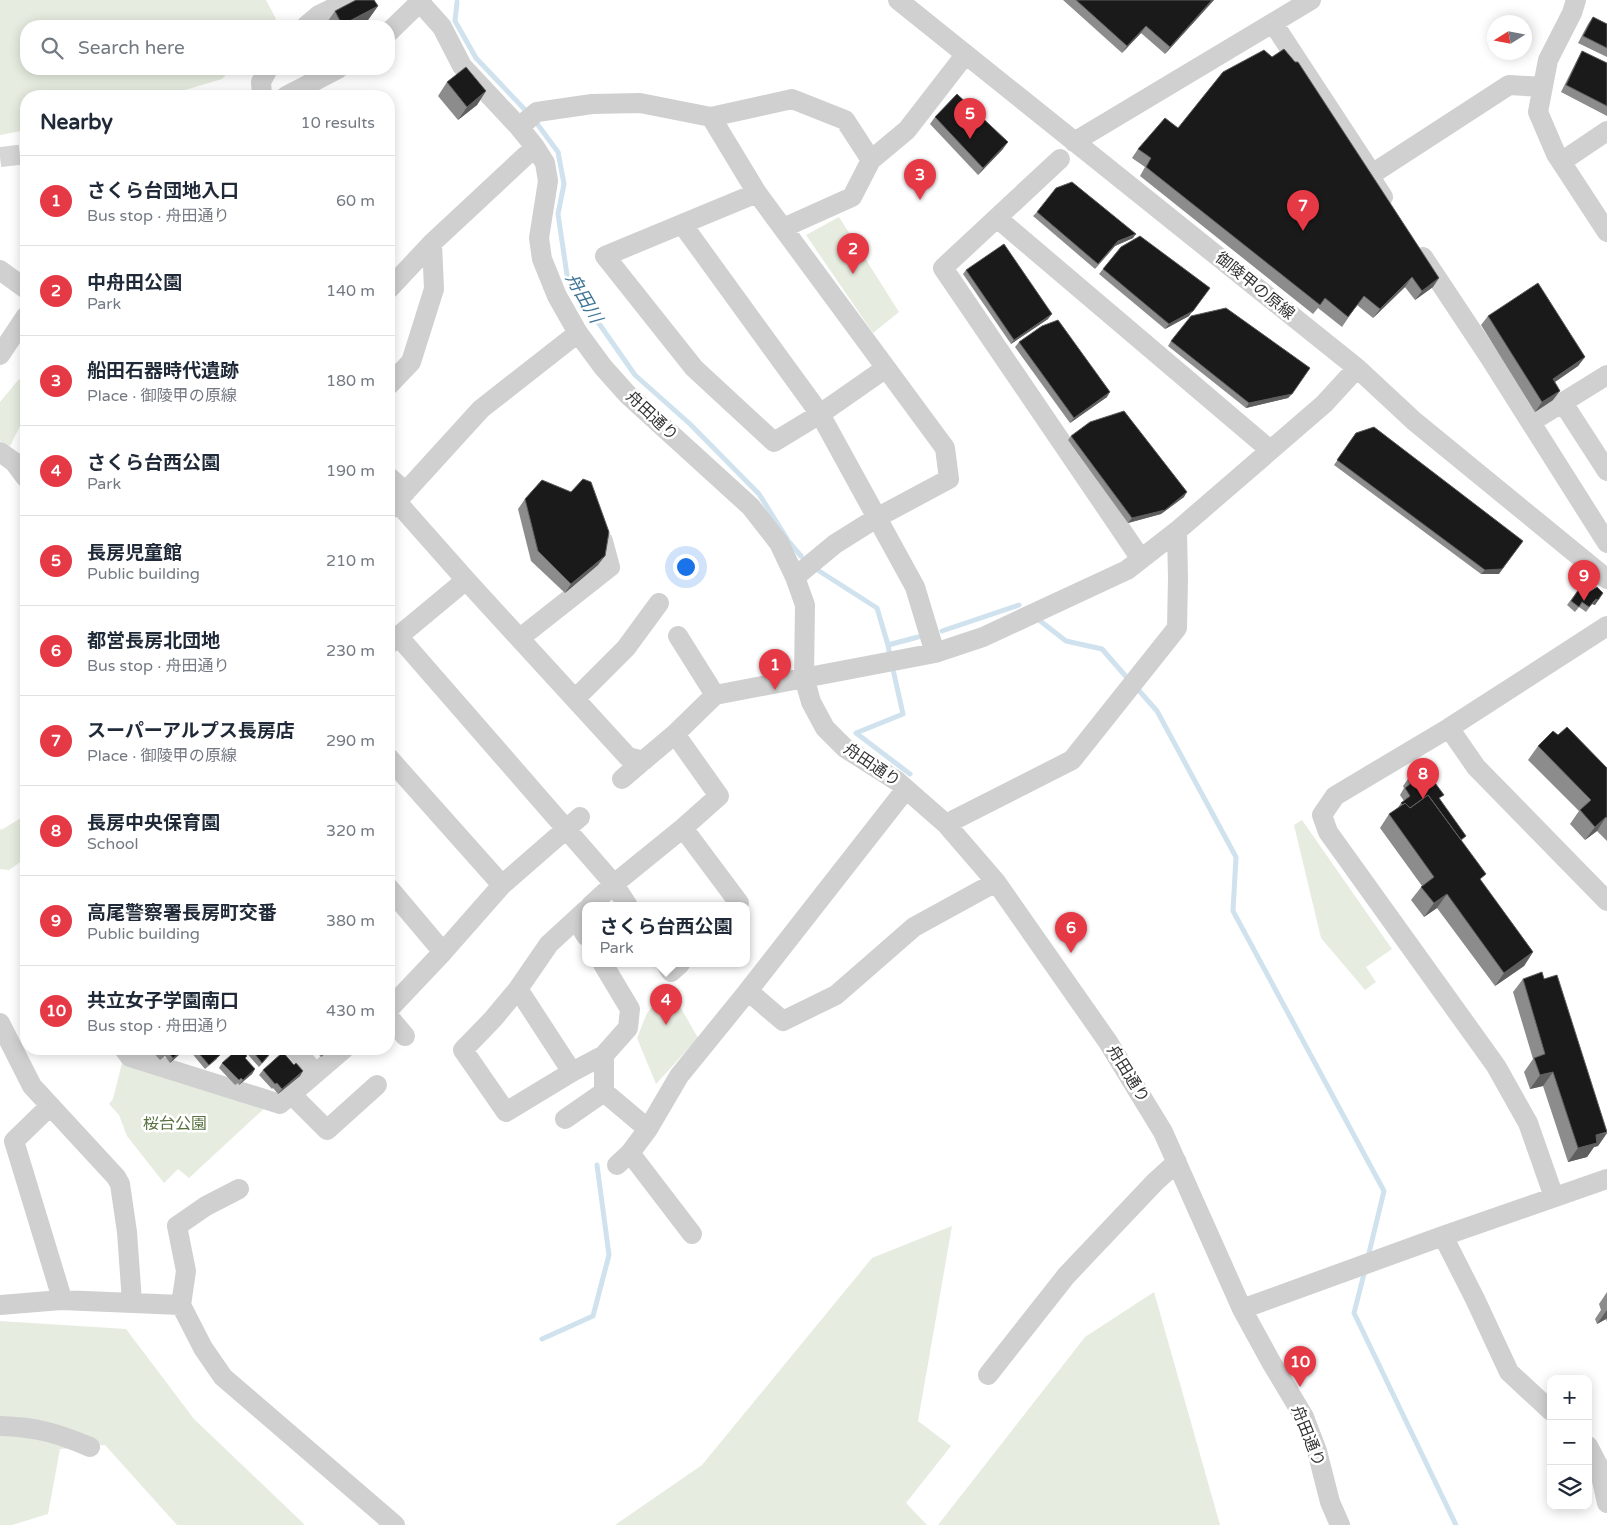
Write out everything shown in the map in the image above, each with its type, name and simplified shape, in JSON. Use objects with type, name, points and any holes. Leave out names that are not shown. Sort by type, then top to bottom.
[{"type":"street","points":[[313,20],[319,15],[350,0]]},
{"type":"street","name":"御陵甲の原線","points":[[898,0],[1357,368],[1414,421],[1604,577]]},
{"type":"street","points":[[1074,142],[1311,0]]},
{"type":"street","points":[[1576,0],[1572,13],[1548,60],[1538,112],[1561,162],[1607,232]]},
{"type":"street","points":[[395,26],[420,1]]},
{"type":"street","name":"舟田通り","points":[[420,1],[442,27],[462,66],[527,121],[535,147],[545,163],[548,181],[539,238],[542,259],[557,296],[578,333],[603,367],[628,395],[751,506],[778,543],[795,577],[805,605],[804,677],[811,702],[825,728],[845,748],[897,781],[946,824],[996,882],[1108,1042],[1163,1132],[1242,1309],[1304,1417],[1317,1451],[1330,1502],[1340,1525]]},
{"type":"street","points":[[1273,23],[1372,174],[1372,180],[1391,210]]},
{"type":"street","points":[[783,228],[852,197],[871,160],[907,130],[965,55]]},
{"type":"street","points":[[262,90],[261,82],[265,75]]},
{"type":"street","points":[[298,90],[326,75]]},
{"type":"street","points":[[1372,174],[1509,85],[1542,87]]},
{"type":"street","points":[[527,121],[592,104],[640,103],[711,117],[792,99],[845,120],[871,160]]},
{"type":"street","points":[[711,117],[757,193],[945,448],[949,479],[878,517],[835,544],[795,577]]},
{"type":"street","points":[[1561,162],[1607,131]]},
{"type":"street","points":[[395,283],[432,243],[535,147]]},
{"type":"street","points":[[1060,159],[943,268],[1141,559]]},
{"type":"street","points":[[757,193],[605,256],[694,368],[774,442],[820,414],[886,368]]},
{"type":"street","points":[[997,218],[1270,450]]},
{"type":"street","points":[[682,224],[820,414],[915,587],[935,654]]},
{"type":"street","points":[[1411,240],[1531,422],[1607,543],[1604,577]]},
{"type":"street","points":[[395,379],[411,362],[434,289],[432,243]]},
{"type":"street","points":[[0,270],[20,285]]},
{"type":"street","points":[[0,355],[20,325]]},
{"type":"street","points":[[578,333],[481,409],[397,501],[628,758],[644,761]]},
{"type":"street","points":[[622,779],[675,734],[715,695],[935,654],[983,637],[1127,570],[1177,530],[1324,404],[1357,368]]},
{"type":"street","points":[[1531,422],[1607,375]]},
{"type":"street","points":[[1564,403],[1607,471]]},
{"type":"street","points":[[0,452],[14,462],[20,470]]},
{"type":"street","points":[[946,824],[1072,760],[1177,628],[1177,530]]},
{"type":"street","points":[[520,638],[610,567],[603,541]]},
{"type":"street","points":[[395,638],[466,580]]},
{"type":"street","points":[[575,699],[626,648],[659,603]]},
{"type":"street","points":[[1554,1197],[1528,1123],[1496,1066],[1328,832],[1322,815],[1335,796],[1448,728],[1607,626]]},
{"type":"street","points":[[678,636],[715,695]]},
{"type":"street","points":[[395,642],[572,823],[625,902]]},
{"type":"street","points":[[1448,728],[1476,767],[1607,901]]},
{"type":"street","points":[[598,902],[614,884],[719,796],[675,734]]},
{"type":"street","points":[[395,765],[502,885]]},
{"type":"street","points":[[692,1234],[623,1159],[648,1129],[679,1076],[906,789]]},
{"type":"street","points":[[395,1003],[502,885],[572,823]]},
{"type":"street","points":[[683,828],[738,902]]},
{"type":"street","points":[[748,991],[783,1021],[836,995],[914,926],[996,882]]},
{"type":"street","points":[[395,895],[443,952]]},
{"type":"street","points":[[582,919],[549,944],[518,989],[493,1019],[463,1050],[506,1112],[604,1055],[628,1028],[630,1009],[605,967]]},
{"type":"street","points":[[668,967],[671,972],[677,967]]},
{"type":"street","points":[[518,989],[572,1072]]},
{"type":"street","points":[[0,1024],[32,1086],[49,1107],[116,1177],[120,1184],[127,1232],[132,1302]]},
{"type":"street","points":[[395,1024],[405,1036]]},
{"type":"street","points":[[142,1055],[280,1104],[337,1055]]},
{"type":"street","points":[[300,1055],[316,1073]]},
{"type":"street","points":[[604,1055],[604,1092],[648,1129]]},
{"type":"street","points":[[291,1094],[327,1130],[377,1085]]},
{"type":"street","points":[[565,1119],[604,1092]]},
{"type":"street","points":[[49,1107],[14,1141],[61,1300]]},
{"type":"street","points":[[988,1376],[1066,1276],[1155,1182],[1177,1162]]},
{"type":"street","points":[[1242,1309],[1607,1179]]},
{"type":"street","points":[[239,1189],[206,1206],[177,1226],[186,1271],[181,1305],[203,1348],[223,1377],[395,1525]]},
{"type":"street","points":[[1443,1236],[1509,1372],[1547,1407]]},
{"type":"street","points":[[0,1305],[61,1300],[181,1305]]},
{"type":"street","points":[[0,1426],[26,1426],[63,1435],[90,1447]]},
{"type":"street","points":[[1592,1454],[1599,1467],[1607,1503]]},
{"type":"green space","points":[[0,0],[266,0],[276,19],[20,20],[20,75],[226,75],[222,79],[185,90],[20,90],[20,131],[0,135]]},
{"type":"green space","points":[[839,217],[899,312],[873,333],[806,235]]},
{"type":"green space","points":[[19,379],[20,426],[10,446],[0,441],[0,402]]},
{"type":"green space","points":[[20,819],[20,862],[9,870],[0,869],[0,828],[1,830]]},
{"type":"green space","points":[[1302,820],[1392,949],[1366,967],[1376,982],[1365,990],[1321,938],[1294,825]]},
{"type":"green space","points":[[669,987],[698,1038],[656,1084],[637,1038],[647,1013]]},
{"type":"green space","name":"桜台公園","points":[[122,1063],[268,1105],[189,1178],[178,1169],[164,1183],[127,1136],[119,1115],[109,1104],[113,1099]]},
{"type":"green space","points":[[952,1226],[918,1421],[951,1446],[906,1503],[927,1525],[615,1525],[702,1465],[872,1258]]},
{"type":"green space","points":[[1154,1292],[1220,1525],[938,1525],[1085,1337]]},
{"type":"green space","points":[[0,1321],[126,1329],[194,1419],[305,1525],[177,1525],[105,1445],[60,1449],[48,1514],[12,1525],[0,1525]]},
{"type":"building","points":[[356,0],[374,0],[378,6],[351,20],[340,20],[335,11]]},
{"type":"building","points":[[1076,0],[1212,0],[1170,47],[1146,26],[1127,46]]},
{"type":"building","points":[[1593,17],[1607,24],[1607,48],[1583,36]]},
{"type":"building","points":[[1284,49],[1295,62],[1298,62],[1439,278],[1422,291],[1412,277],[1380,309],[1364,296],[1348,317],[1325,298],[1320,305],[1146,167],[1151,158],[1138,149],[1165,118],[1178,128],[1223,72],[1264,50],[1272,57]]},
{"type":"building","points":[[1582,51],[1607,63],[1607,106],[1566,85]]},
{"type":"building","points":[[466,67],[486,91],[467,107],[447,82]]},
{"type":"building","points":[[957,94],[1008,142],[983,168],[935,117]]},
{"type":"building","points":[[1072,182],[1136,234],[1118,241],[1098,264],[1037,212],[1056,188]]},
{"type":"building","points":[[1140,236],[1210,288],[1193,311],[1169,324],[1103,269],[1121,247]]},
{"type":"building","points":[[1004,244],[1052,314],[1014,340],[966,270]]},
{"type":"building","points":[[1538,283],[1585,357],[1553,379],[1560,391],[1542,402],[1488,316]]},
{"type":"building","points":[[1226,308],[1310,368],[1292,394],[1249,403],[1171,341],[1191,316]]},
{"type":"building","points":[[1058,320],[1110,392],[1074,418],[1019,342],[1042,326]]},
{"type":"building","points":[[1124,411],[1187,492],[1165,510],[1132,518],[1071,436],[1090,422]]},
{"type":"building","points":[[1374,427],[1523,541],[1502,569],[1485,570],[1337,460],[1356,433]]},
{"type":"building","points":[[583,479],[591,482],[609,532],[605,556],[571,584],[538,551],[525,499],[542,480],[571,492]]},
{"type":"building","points":[[1581,586],[1589,592],[1597,587],[1603,593],[1589,607],[1582,602],[1579,607],[1571,601]]},
{"type":"building","points":[[1567,727],[1607,768],[1607,818],[1595,827],[1580,810],[1591,800],[1538,746],[1553,731],[1558,735]]},
{"type":"building","points":[[1424,768],[1444,795],[1439,798],[1466,836],[1461,840],[1428,795],[1410,808],[1405,803],[1403,805],[1401,803],[1410,796],[1405,788],[1410,784],[1408,779]]},
{"type":"building","points":[[1428,795],[1486,874],[1480,879],[1533,952],[1504,973],[1447,894],[1434,903],[1421,887],[1434,877],[1389,814],[1405,803],[1410,808]]},
{"type":"building","points":[[1542,972],[1544,979],[1557,975],[1607,1132],[1596,1135],[1597,1143],[1578,1148],[1553,1072],[1540,1075],[1534,1058],[1545,1054],[1523,979]]},
{"type":"building","points":[[200,1055],[220,1055],[209,1065]]},
{"type":"building","points":[[231,1055],[246,1055],[245,1058],[255,1069],[243,1080],[241,1078],[239,1080],[222,1063]]},
{"type":"building","points":[[256,1055],[269,1055],[262,1063]]},
{"type":"building","points":[[280,1055],[286,1055],[294,1065],[296,1063],[303,1071],[282,1089],[263,1070]]},
{"type":"waterway","name":"舟田川","points":[[457,2],[455,21],[476,58],[529,114]]},
{"type":"waterway","name":"舟田川","points":[[535,121],[558,152],[564,184],[558,214],[567,275],[590,313],[635,375],[690,424],[759,494],[789,542],[801,556]]},
{"type":"waterway","points":[[816,569],[877,608],[888,645],[918,637]]},
{"type":"waterway","points":[[942,631],[1019,605]]},
{"type":"waterway","points":[[1039,620],[1066,641],[1102,649],[1129,680]]},
{"type":"waterway","points":[[888,645],[890,657]]},
{"type":"waterway","points":[[892,665],[903,714],[856,733],[910,774]]},
{"type":"waterway","points":[[1135,686],[1157,711],[1236,857],[1233,911],[1384,1191],[1368,1257]]},
{"type":"waterway","points":[[542,1339],[593,1316],[609,1255],[597,1165]]},
{"type":"waterway","points":[[1365,1270],[1354,1313],[1456,1525]]},
{"type":"tunnel","points":[[0,157],[20,155]]},
{"type":"place","name":"長房児童館","points":[[970,139]]},
{"type":"place","name":"船田石器時代遺跡","points":[[920,200]]},
{"type":"place","name":"スーパーアルプス長房店","points":[[1303,231]]},
{"type":"place","name":"中舟田公園","points":[[853,274]]},
{"type":"place","name":"高尾警察署長房町交番","points":[[1584,601]]},
{"type":"place","name":"さくら台団地入口","points":[[775,690]]},
{"type":"place","name":"長房中央保育園","points":[[1423,799]]},
{"type":"place","name":"都営長房北団地","points":[[1071,953]]},
{"type":"place","name":"さくら台西公園","points":[[666,1025]]},
{"type":"place","name":"共立女子学園南口","points":[[1300,1387]]}]
